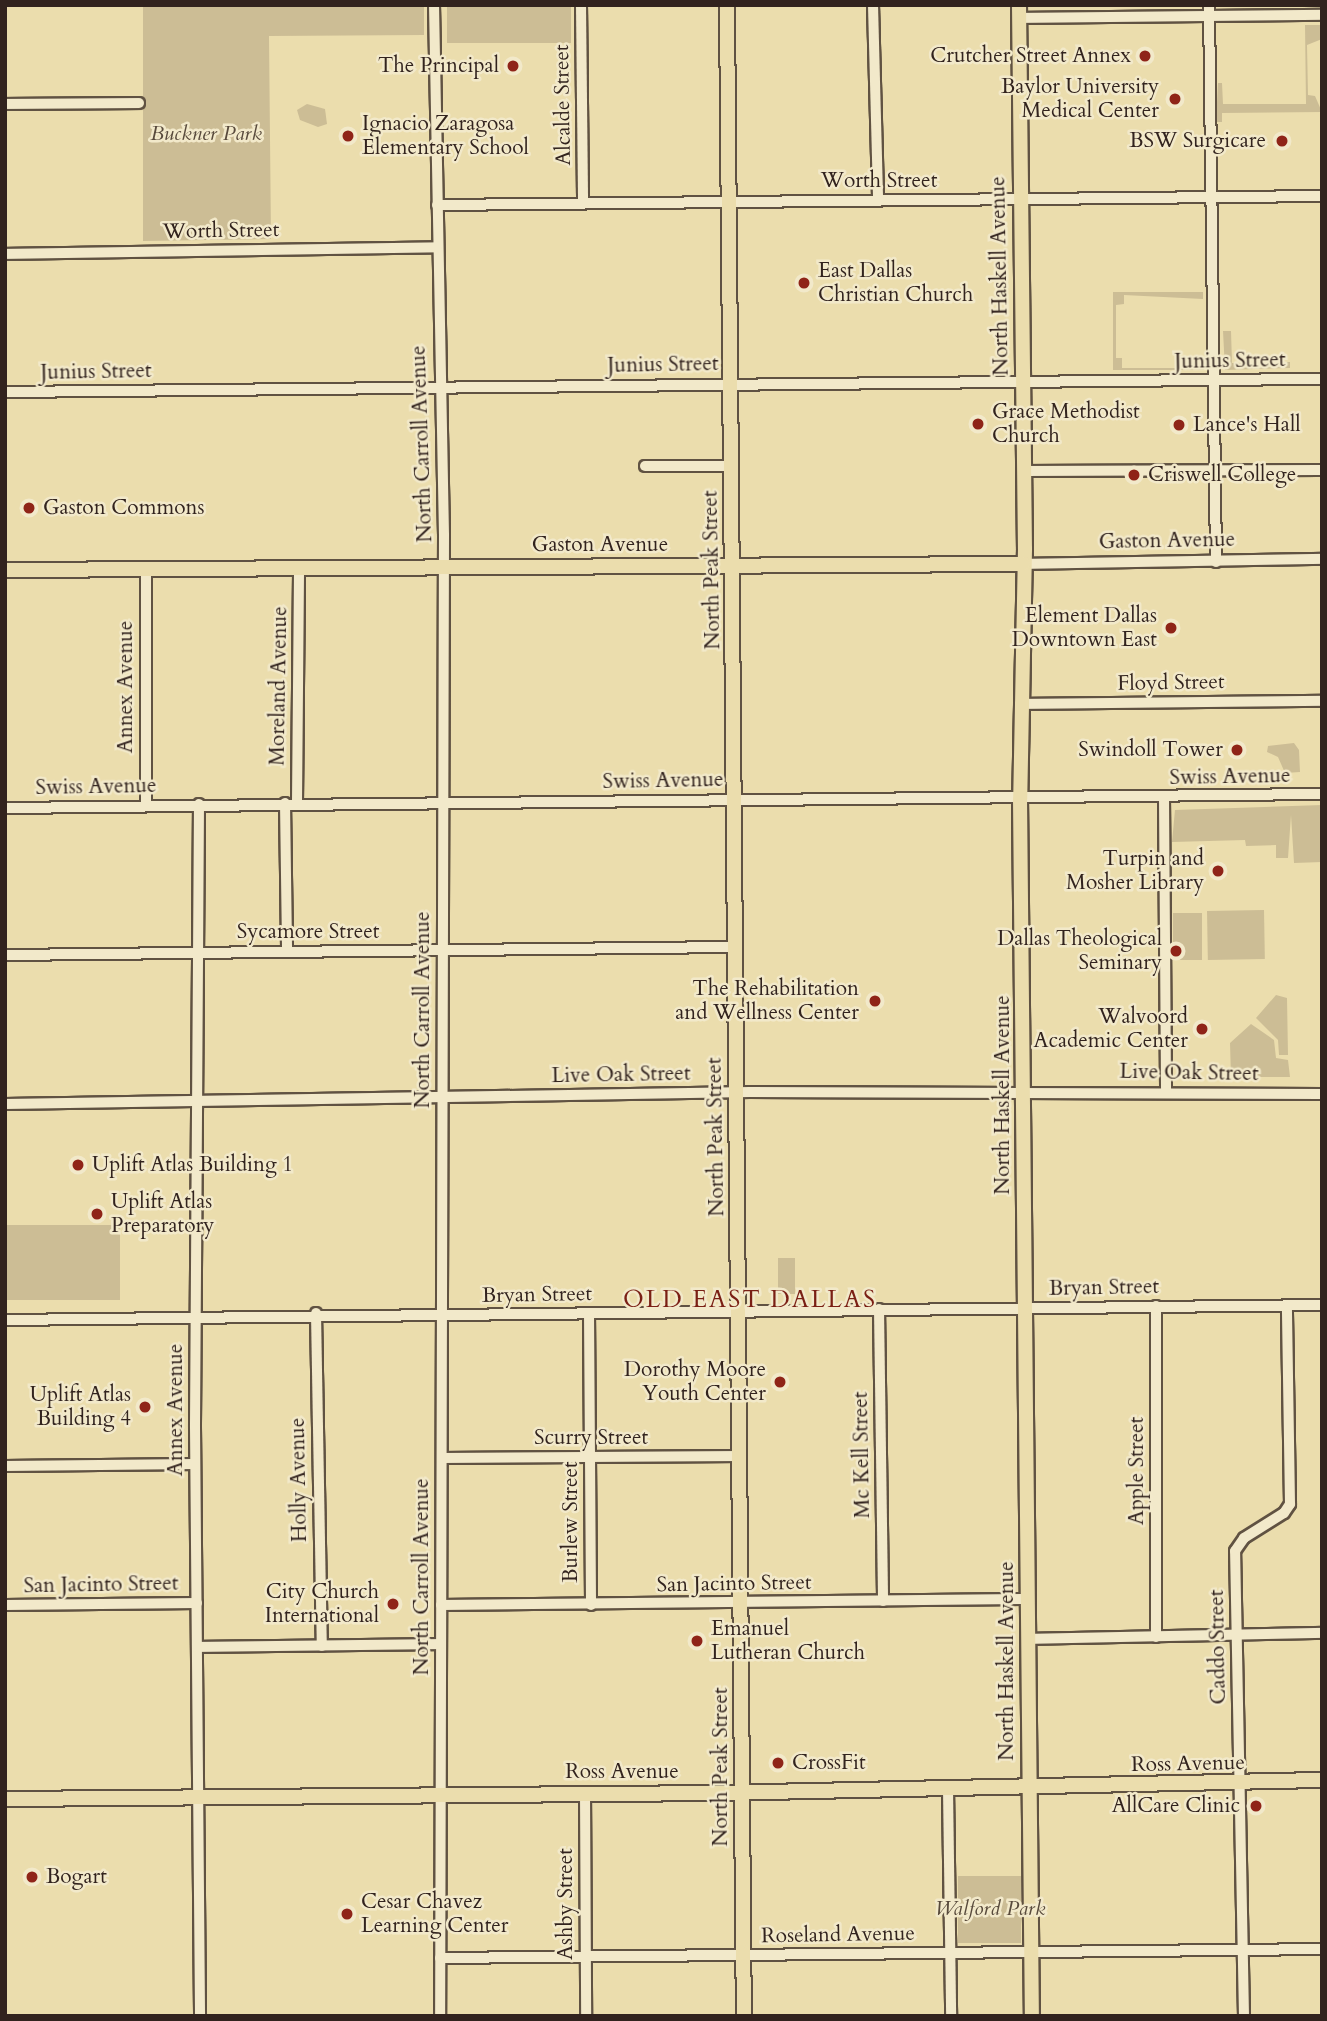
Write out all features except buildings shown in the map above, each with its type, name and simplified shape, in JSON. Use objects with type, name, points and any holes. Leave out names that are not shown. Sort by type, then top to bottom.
[{"type":"main road","name":"North Peak Street","points":[[727,5],[744,2016]]},
{"type":"main road","name":"North Haskell Avenue","points":[[1019,11],[1024,471],[1020,799],[1032,2016]]},
{"type":"main road","name":"Gaston Avenue","points":[[5,570],[1023,564]]},
{"type":"main road","name":"Ross Avenue","points":[[5,1799],[585,1792],[741,1793],[1240,1784],[1322,1780]]},
{"type":"street","name":"North Carroll Avenue","points":[[434,5],[444,567],[440,2016]]},
{"type":"street","name":"Alcalde Street","points":[[581,5],[583,203]]},
{"type":"street","points":[[873,5],[878,201]]},
{"type":"street","points":[[1019,11],[1209,11],[1322,15]]},
{"type":"street","points":[[1209,11],[1216,562]]},
{"type":"street","points":[[5,104],[139,103]]},
{"type":"street","name":"Worth Street","points":[[437,205],[1322,195]]},
{"type":"street","name":"Worth Street","points":[[5,254],[437,247]]},
{"type":"street","name":"Junius Street","points":[[5,392],[1322,379]]},
{"type":"street","points":[[645,466],[732,466]]},
{"type":"street","points":[[1024,471],[1322,470]]},
{"type":"street","name":"Gaston Avenue","points":[[1023,564],[1322,559]]},
{"type":"street","name":"Moreland Avenue","points":[[287,952],[299,568]]},
{"type":"street","name":"Annex Avenue","points":[[146,569],[146,805]]},
{"type":"street","name":"Floyd Street","points":[[1020,704],[1322,701]]},
{"type":"street","name":"Swiss Avenue","points":[[5,808],[735,799],[1164,798],[1322,794]]},
{"type":"street","points":[[1164,798],[1167,1092]]},
{"type":"street","name":"Annex Avenue","points":[[199,804],[195,1464],[200,2016]]},
{"type":"street","name":"Sycamore Street","points":[[5,955],[736,947]]},
{"type":"street","name":"Live Oak Street","points":[[5,1104],[736,1092],[1322,1094]]},
{"type":"street","name":"Caddo Street","points":[[1244,2016],[1237,1635],[1238,1543],[1284,1513],[1290,1504],[1287,1305]]},
{"type":"street","name":"Bryan Street","points":[[5,1320],[317,1313],[442,1315],[1322,1305]]},
{"type":"street","name":"Apple Street","points":[[1156,1306],[1156,1637]]},
{"type":"street","name":"Mc Kell Street","points":[[879,1309],[883,1601]]},
{"type":"street","name":"Holly Avenue","points":[[317,1313],[322,1646]]},
{"type":"street","name":"Burlew Street","points":[[589,1313],[591,1605]]},
{"type":"street","name":"Scurry Street","points":[[442,1458],[741,1456]]},
{"type":"street","points":[[5,1466],[195,1464]]},
{"type":"street","name":"San Jacinto Street","points":[[441,1605],[1028,1599]]},
{"type":"street","name":"San Jacinto Street","points":[[5,1605],[197,1603]]},
{"type":"street","points":[[1028,1639],[1322,1633]]},
{"type":"street","points":[[197,1647],[440,1644]]},
{"type":"street","points":[[948,1788],[951,2016]]},
{"type":"street","name":"Ashby Street","points":[[585,1792],[586,2016]]},
{"type":"street","name":"Roseland Avenue","points":[[440,1958],[585,1959],[1322,1948]]},
{"type":"green space","name":"Buckner Park","points":[[143,5],[424,5],[424,35],[269,36],[271,239],[143,241]]},
{"type":"green space","points":[[447,5],[571,5],[571,43],[447,43]]},
{"type":"green space","points":[[1305,25],[1322,25],[1322,39],[1307,45],[1308,95],[1315,96],[1322,112],[1222,113],[1222,122],[1216,122],[1218,83],[1222,83],[1223,104],[1306,104]]},
{"type":"green space","points":[[307,104],[325,109],[327,124],[318,127],[300,120],[297,110]]},
{"type":"green space","points":[[1113,292],[1203,292],[1203,299],[1124,295],[1124,304],[1116,305],[1116,358],[1122,358],[1122,368],[1178,368],[1178,363],[1204,360],[1204,370],[1113,370]]},
{"type":"green space","points":[[1223,331],[1231,331],[1232,363],[1290,362],[1290,368],[1225,370]]},
{"type":"green space","points":[[1294,743],[1299,750],[1300,772],[1285,773],[1278,757],[1267,752],[1268,746]]},
{"type":"green space","points":[[1322,805],[1322,862],[1294,863],[1291,815],[1288,858],[1276,858],[1276,845],[1246,846],[1245,840],[1172,842],[1175,810]]},
{"type":"green space","points":[[1264,910],[1265,959],[1208,960],[1207,911]]},
{"type":"green space","points":[[1173,913],[1202,913],[1202,960],[1173,960]]},
{"type":"green space","points":[[1276,995],[1287,998],[1288,1055],[1279,1055],[1278,1040],[1256,1018]]},
{"type":"green space","points":[[1251,1024],[1274,1040],[1276,1058],[1288,1060],[1290,1077],[1231,1077],[1230,1043]]},
{"type":"green space","points":[[5,1225],[120,1225],[120,1300],[5,1300]]},
{"type":"green space","points":[[778,1258],[795,1258],[795,1294],[778,1294]]},
{"type":"green space","name":"Walford Park","points":[[958,1876],[1021,1876],[1021,1943],[958,1943]]},
{"type":"place","name":"Crutcher Street Annex","points":[[1145,56]]},
{"type":"place","name":"The Principal","points":[[513,66]]},
{"type":"place","name":"Baylor University Medical Center","points":[[1175,99]]},
{"type":"place","name":"Ignacio Zaragosa Elementary School","points":[[348,136]]},
{"type":"place","name":"BSW Surgicare","points":[[1282,141]]},
{"type":"place","name":"East Dallas Christian Church","points":[[804,283]]},
{"type":"place","name":"Grace Methodist Church","points":[[978,424]]},
{"type":"place","name":"Lance's Hall","points":[[1179,425]]},
{"type":"place","name":"Criswell College","points":[[1134,475]]},
{"type":"place","name":"Gaston Commons","points":[[29,508]]},
{"type":"place","name":"Element Dallas Downtown East","points":[[1171,628]]},
{"type":"place","name":"Swindoll Tower","points":[[1237,750]]},
{"type":"place","name":"Turpin and Mosher Library","points":[[1218,871]]},
{"type":"place","name":"Dallas Theological Seminary","points":[[1176,951]]},
{"type":"place","name":"The Rehabilitation and Wellness Center","points":[[875,1001]]},
{"type":"place","name":"Walvoord Academic Center","points":[[1202,1029]]},
{"type":"place","name":"Uplift Atlas Building 1","points":[[78,1165]]},
{"type":"place","name":"Uplift Atlas Preparatory","points":[[97,1214]]},
{"type":"place","name":"Dorothy Moore Youth Center","points":[[780,1382]]},
{"type":"place","name":"Uplift Atlas Building 4","points":[[145,1407]]},
{"type":"place","name":"City Church International","points":[[393,1604]]},
{"type":"place","name":"Emanuel Lutheran Church","points":[[697,1641]]},
{"type":"place","name":"CrossFit","points":[[778,1763]]},
{"type":"place","name":"AllCare Clinic","points":[[1256,1806]]},
{"type":"place","name":"Bogart","points":[[32,1877]]},
{"type":"place","name":"Cesar Chavez Learning Center","points":[[347,1914]]},
{"type":"district","name":"OLD EAST DALLAS","points":[[750,1300]]}]
